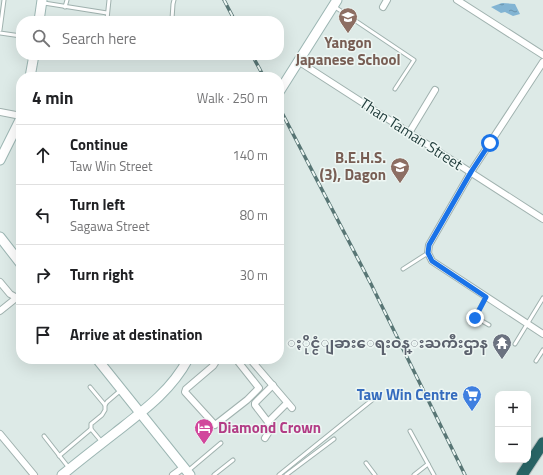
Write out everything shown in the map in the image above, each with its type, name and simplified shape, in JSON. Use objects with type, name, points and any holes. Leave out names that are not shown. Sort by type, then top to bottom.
[{"type":"highway","points":[[522,475],[543,443]]},
{"type":"main road","points":[[40,16],[42,1]]},
{"type":"main road","points":[[284,83],[335,3]]},
{"type":"main road","points":[[31,72],[33,60]]},
{"type":"main road","points":[[0,160],[16,127]]},
{"type":"main road","points":[[0,237],[16,258]]},
{"type":"main road","points":[[101,364],[187,471]]},
{"type":"main road","points":[[62,475],[102,442],[141,413],[168,388],[177,378],[185,364]]},
{"type":"street","points":[[383,7],[387,0]]},
{"type":"street","points":[[457,0],[543,55]]},
{"type":"street","name":"Than Taman Street","points":[[298,61],[543,219]]},
{"type":"street","points":[[543,62],[471,172],[429,245],[428,253],[432,261],[543,334]]},
{"type":"street","points":[[409,133],[435,90]]},
{"type":"street","points":[[0,112],[16,116]]},
{"type":"street","points":[[0,282],[10,294],[16,297]]},
{"type":"street","points":[[0,311],[16,300]]},
{"type":"street","points":[[214,364],[186,389],[185,392],[215,425],[260,388],[240,364]]},
{"type":"street","points":[[254,364],[292,408]]},
{"type":"street","points":[[265,438],[270,430],[268,422],[255,403],[273,385]]},
{"type":"street","points":[[268,422],[287,403]]},
{"type":"street","points":[[0,434],[34,475]]},
{"type":"street","points":[[173,475],[187,471]]},
{"type":"lane","points":[[4,0],[0,32],[16,35]]},
{"type":"lane","points":[[65,7],[67,0]]},
{"type":"lane","points":[[107,16],[109,0]]},
{"type":"lane","points":[[172,16],[174,0]]},
{"type":"lane","points":[[42,1],[65,7],[108,13]]},
{"type":"lane","points":[[335,3],[414,60],[395,89]]},
{"type":"lane","points":[[403,269],[428,253]]},
{"type":"lane","points":[[486,297],[475,317],[489,325]]},
{"type":"lane","points":[[515,344],[543,298]]},
{"type":"lane","points":[[536,361],[543,350]]},
{"type":"lane","points":[[90,387],[105,405]]},
{"type":"lane","points":[[59,456],[91,429],[91,424],[102,415],[105,410],[105,405],[121,389]]},
{"type":"lane","points":[[279,475],[376,396]]},
{"type":"lane","points":[[91,429],[102,442]]},
{"type":"lane","points":[[410,431],[434,475]]},
{"type":"lane","points":[[44,436],[70,469]]},
{"type":"lane","points":[[286,475],[334,439]]},
{"type":"lane","points":[[187,471],[222,443]]},
{"type":"lane","points":[[214,475],[233,460]]},
{"type":"lane","points":[[366,463],[373,474]]},
{"type":"lane","points":[[414,475],[428,464]]},
{"type":"water","points":[[502,3],[515,4],[520,14],[513,16],[505,12],[501,13],[491,7]]},
{"type":"railway","points":[[224,0],[232,16]]},
{"type":"railway","points":[[255,60],[261,72]]},
{"type":"railway","points":[[284,117],[371,284],[465,475]]},
{"type":"place","name":"Yangon Japanese School","points":[[348,34]]},
{"type":"place","name":"B.E.H.S. (3), Dagon","points":[[400,184]]},
{"type":"place","name":"ႏိုင္ငံျခားေရးဝန္းႀကီးဌာန","points":[[502,360]]},
{"type":"place","name":"Taw Win Centre","points":[[472,412]]},
{"type":"place","name":"Diamond Crown","points":[[204,445]]},
{"type":"route","points":[[475,318],[486,297],[432,261],[428,253],[429,245],[471,172],[490,143]]}]
